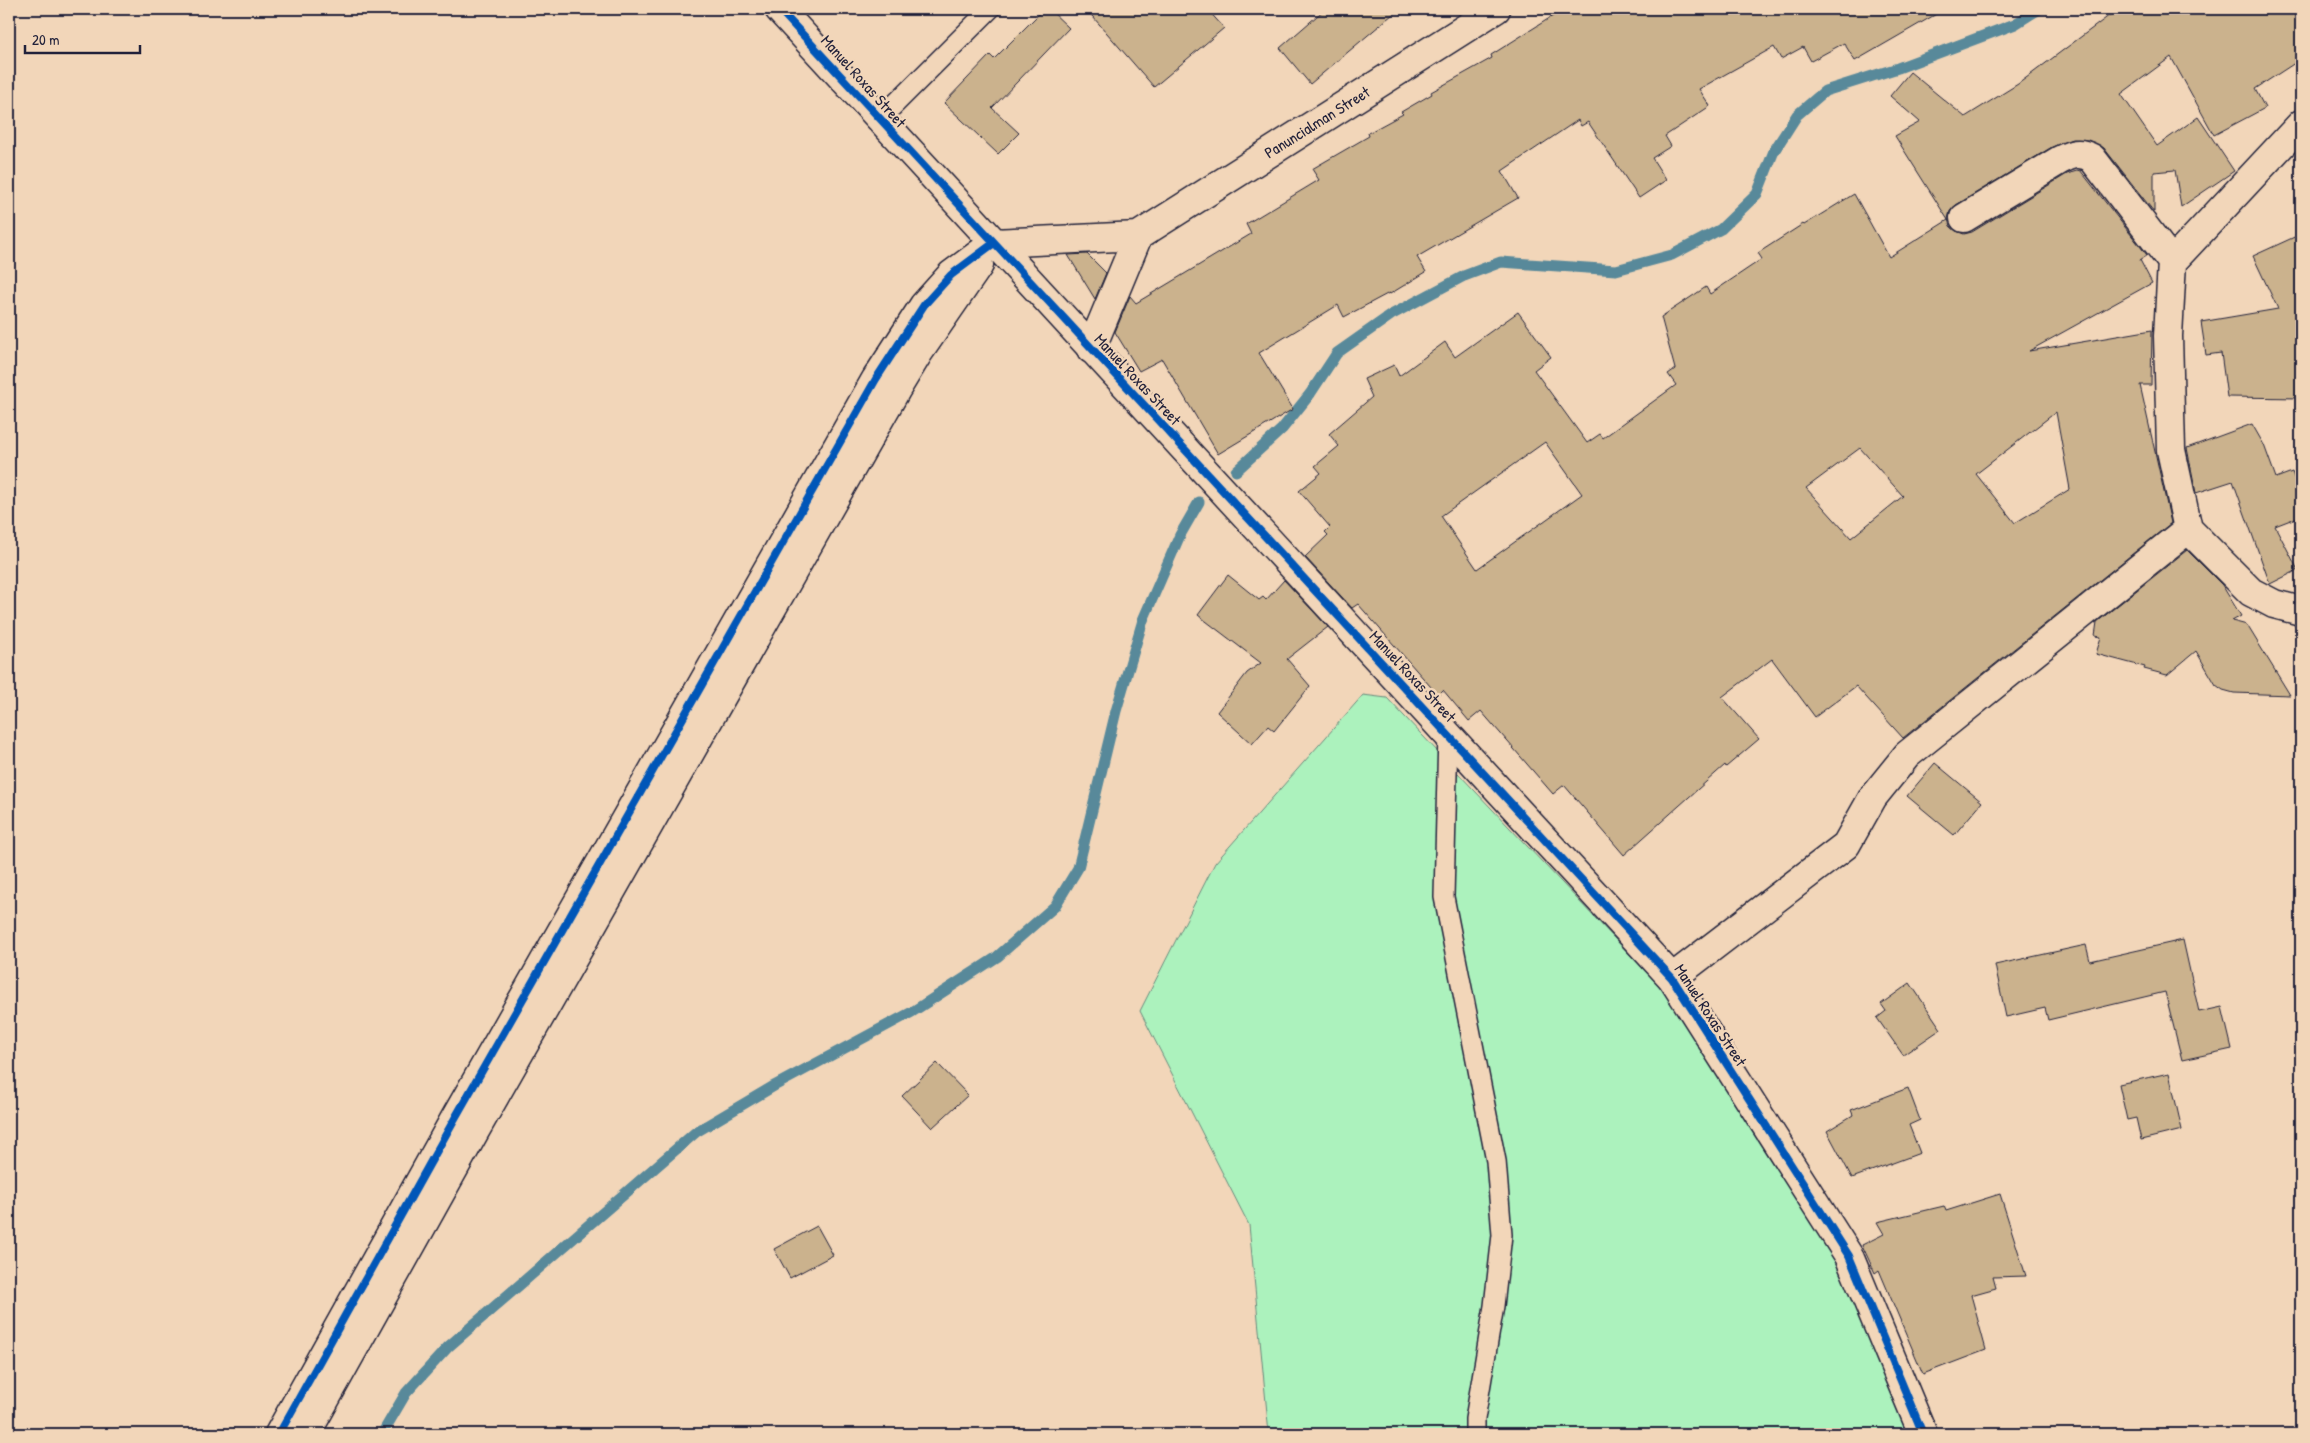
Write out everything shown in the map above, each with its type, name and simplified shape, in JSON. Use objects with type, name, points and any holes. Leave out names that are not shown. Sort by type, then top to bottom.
[{"type":"street","name":"Manuel Roxas Street","points":[[779,9],[1672,978],[1849,1256],[1923,1434]]},
{"type":"street","name":"Panuncialman Street","points":[[994,243],[1138,236],[1496,9]]},
{"type":"street","points":[[2301,124],[2172,262],[2168,336],[2171,450],[2188,529],[2250,592],[2274,604],[2301,611]]},
{"type":"street","points":[[1964,218],[2060,160],[2074,153],[2084,154],[2092,158],[2172,262]]},
{"type":"street","points":[[1091,349],[1138,236]]},
{"type":"street","points":[[279,1434],[454,1120],[876,379],[924,305],[951,275],[994,243]]},
{"type":"street","points":[[306,1434],[480,1123],[896,390],[919,352],[994,243]]},
{"type":"street","points":[[1672,978],[1846,845],[1873,797],[1907,755],[2188,529]]},
{"type":"lane","points":[[880,119],[990,9]]},
{"type":"lane","points":[[1448,733],[1444,897],[1496,1161],[1502,1236],[1494,1306],[1475,1419],[1475,1434]]},
{"type":"green space","points":[[1363,695],[1387,698],[1667,994],[1785,1152],[1930,1434],[1269,1434],[1249,1225],[1140,1011],[1215,863]]},
{"type":"building","points":[[1044,9],[1049,9],[1069,28],[992,108],[1019,133],[998,154],[944,103],[990,55],[994,59]]},
{"type":"building","points":[[1086,9],[1207,9],[1224,28],[1154,87]]},
{"type":"building","points":[[1325,9],[1399,9],[1310,84],[1280,48]]},
{"type":"building","points":[[1564,9],[1945,9],[1855,61],[1844,43],[1811,61],[1803,47],[1781,59],[1774,47],[1699,89],[1710,106],[1665,136],[1671,146],[1652,158],[1666,180],[1639,198],[1588,122],[1581,126],[1578,120],[1502,171],[1518,198],[1417,257],[1426,272],[1390,294],[1344,317],[1338,305],[1259,353],[1293,409],[1218,454],[1162,359],[1139,371],[1115,332],[1130,296],[1136,303],[1251,234],[1246,224],[1319,180],[1312,169],[1369,136],[1368,133],[1403,114],[1401,112],[1432,94],[1431,92],[1492,58],[1491,55]]},
{"type":"building","points":[[2118,9],[2301,9],[2301,59],[2255,89],[2265,108],[2214,135],[2171,57],[2121,94],[2157,146],[2198,117],[2234,171],[2181,207],[2175,170],[2154,172],[2154,212],[2104,148],[2088,140],[2072,139],[2052,147],[1956,205],[1950,211],[1948,219],[1950,226],[1964,234],[1972,232],[2067,174],[2080,170],[2147,255],[2140,260],[2152,283],[2029,351],[2152,330],[2151,385],[2140,385],[2171,523],[1903,738],[1856,686],[1815,717],[1772,659],[1722,697],[1759,739],[1726,767],[1725,765],[1624,855],[1564,785],[1553,794],[1481,711],[1469,721],[1443,690],[1438,695],[1358,604],[1352,608],[1305,557],[1328,535],[1325,532],[1330,527],[1299,491],[1321,473],[1315,466],[1339,446],[1329,434],[1372,397],[1364,379],[1394,365],[1399,376],[1445,342],[1455,357],[1518,312],[1551,357],[1534,370],[1587,443],[1600,434],[1603,438],[1676,385],[1668,374],[1675,369],[1661,317],[1706,287],[1710,294],[1762,259],[1758,253],[1803,224],[1854,194],[1889,257],[1948,220],[1895,136],[1920,122],[1890,96],[1910,72],[1965,117],[2018,84]],"holes":[[[2056,412],[2070,489],[2015,523],[1976,474]],[[1545,442],[1582,494],[1477,569],[1441,516]],[[1860,448],[1903,496],[1851,538],[1806,488]]]},
{"type":"building","points":[[2301,234],[2301,398],[2227,397],[2221,353],[2206,355],[2201,322],[2278,309],[2253,256]]},
{"type":"building","points":[[1087,254],[1106,273],[1095,299],[1068,255]]},
{"type":"building","points":[[2252,424],[2264,445],[2276,478],[2292,472],[2301,496],[2301,516],[2275,526],[2298,570],[2270,584],[2233,481],[2196,493],[2187,448]]},
{"type":"building","points":[[2187,550],[2222,585],[2241,616],[2232,621],[2247,625],[2290,695],[2234,693],[2223,690],[2216,685],[2196,651],[2167,675],[2096,654],[2101,637],[2095,636],[2097,622]]},
{"type":"building","points":[[1228,575],[1259,600],[1263,597],[1266,600],[1284,580],[1328,627],[1287,659],[1310,686],[1274,731],[1268,726],[1252,744],[1217,712],[1247,673],[1261,663],[1198,615]]},
{"type":"building","points":[[1935,763],[1982,802],[1954,835],[1907,796]]},
{"type":"building","points":[[2183,940],[2199,1012],[2222,1007],[2232,1049],[2182,1060],[2165,992],[2048,1020],[2045,1008],[2006,1017],[1995,965],[2086,945],[2090,961]]},
{"type":"building","points":[[1910,983],[1941,1029],[1903,1055],[1877,1018],[1886,1011],[1881,1004]]},
{"type":"building","points":[[937,1063],[968,1095],[932,1128],[902,1096]]},
{"type":"building","points":[[2169,1073],[2182,1130],[2141,1140],[2136,1118],[2127,1120],[2119,1084]]},
{"type":"building","points":[[1908,1088],[1920,1120],[1909,1125],[1920,1153],[1852,1178],[1827,1131],[1853,1115],[1851,1110]]},
{"type":"building","points":[[2000,1194],[2026,1276],[1993,1277],[1996,1288],[1971,1295],[1986,1350],[1923,1374],[1879,1270],[1875,1273],[1862,1245],[1884,1234],[1877,1222],[1944,1206],[1946,1211]]},
{"type":"building","points":[[817,1226],[833,1255],[790,1278],[774,1249]]},
{"type":"waterway","points":[[1236,471],[1282,429],[1310,394],[1337,353],[1391,315],[1464,276],[1501,262],[1616,270],[1672,255],[1721,229],[1757,194],[1774,151],[1797,115],[1825,91],[1898,68],[2015,24],[2039,9]]},
{"type":"waterway","points":[[382,1434],[406,1393],[448,1347],[696,1132],[774,1086],[912,1012],[997,957],[1055,906],[1078,868],[1116,711],[1143,620],[1180,535],[1199,502]]},
{"type":"cycle path","points":[[779,9],[1672,978],[1849,1256],[1923,1434]]},
{"type":"cycle path","points":[[279,1434],[454,1120],[876,379],[924,305],[951,275],[994,243]]}]
